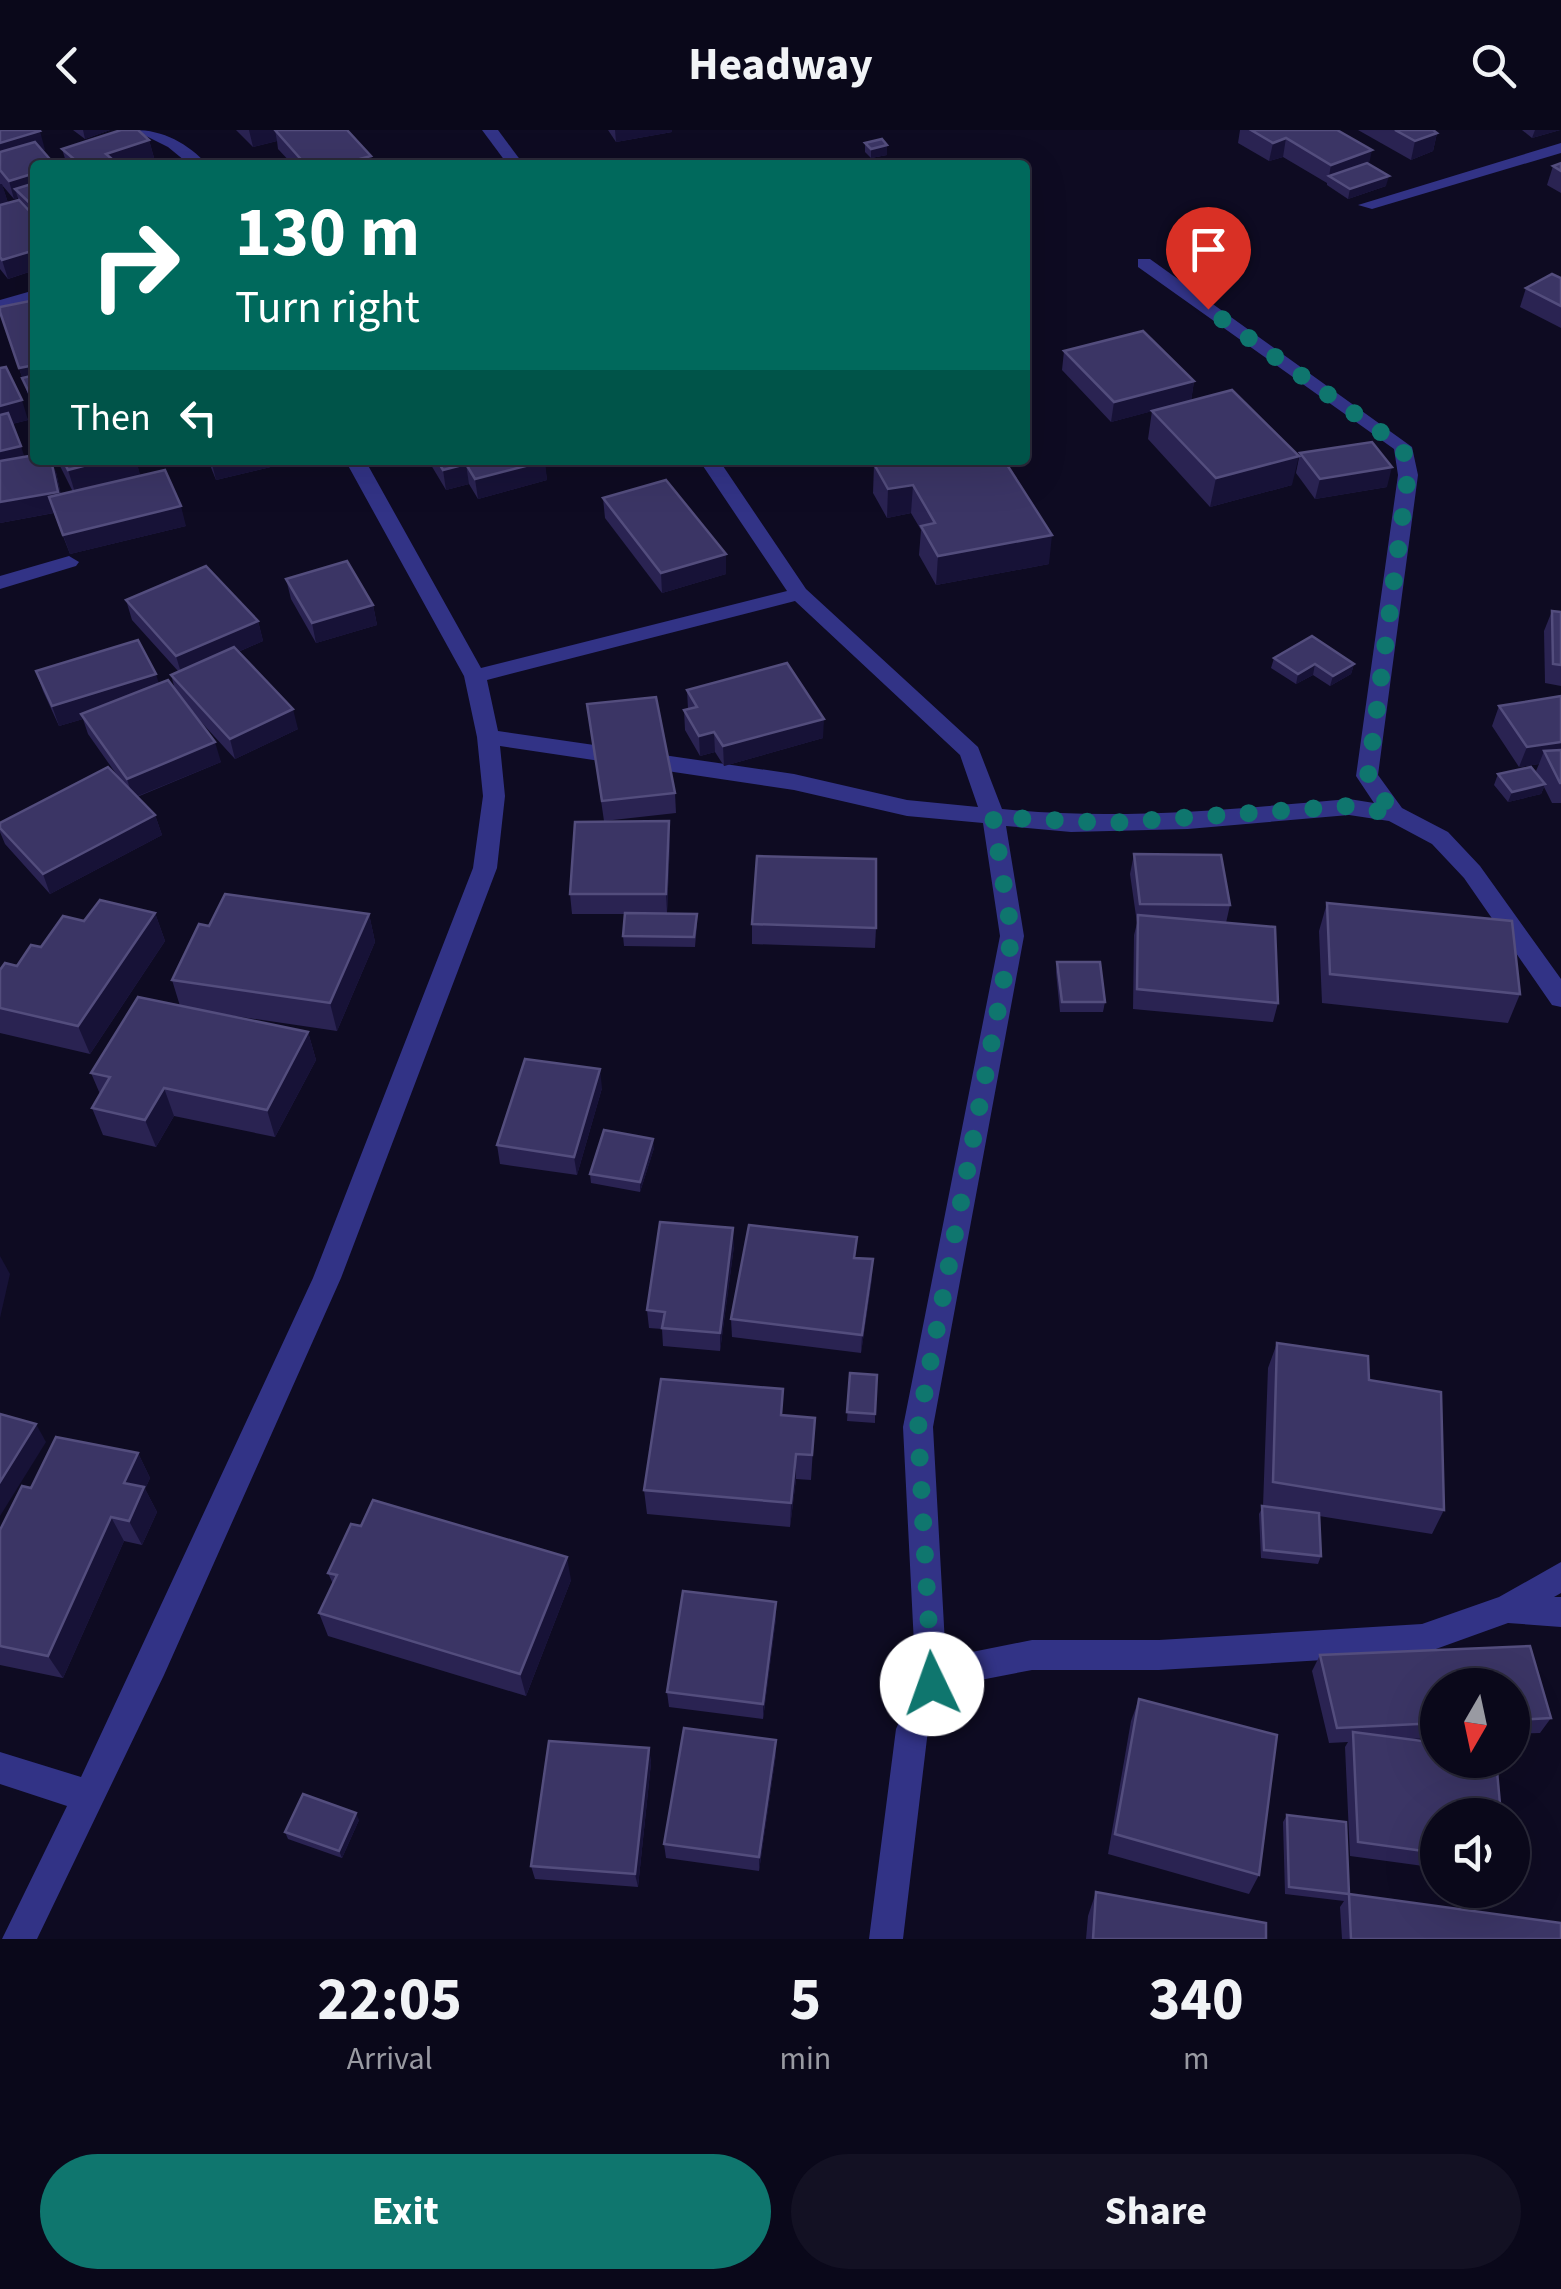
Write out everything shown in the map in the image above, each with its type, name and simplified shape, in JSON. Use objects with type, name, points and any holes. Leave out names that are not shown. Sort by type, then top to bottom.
[{"type":"street","points":[[142,130],[174,144],[194,160]]},
{"type":"street","points":[[490,130],[512,160]]},
{"type":"street","points":[[1366,205],[1561,148]]},
{"type":"street","points":[[1144,263],[1403,448],[1408,475],[1368,776],[1394,814]]},
{"type":"street","points":[[0,306],[30,297]]},
{"type":"street","points":[[18,1939],[328,1278],[486,868],[494,796],[488,737],[474,676],[357,465]]},
{"type":"street","points":[[712,465],[799,594],[970,752],[993,817],[1012,936],[918,1427],[932,1684],[912,1729],[886,1939]]},
{"type":"street","points":[[0,583],[68,562]]},
{"type":"street","points":[[474,676],[799,594]]},
{"type":"street","points":[[488,737],[794,782],[907,808],[993,817],[1110,823],[1349,806],[1394,814],[1440,838],[1472,872],[1561,998]]},
{"type":"street","points":[[932,1684],[967,1668],[1032,1654],[1159,1655],[1422,1639],[1508,1608],[1561,1576]]},
{"type":"street","points":[[1508,1608],[1561,1612]]},
{"type":"street","points":[[0,1768],[88,1796]]},
{"type":"building","points":[[0,130],[39,130],[40,131],[0,143]]},
{"type":"building","points":[[121,130],[138,130],[149,140],[106,154],[113,160],[75,160],[62,149]]},
{"type":"building","points":[[275,130],[347,130],[371,156],[356,160],[302,160]]},
{"type":"building","points":[[1251,130],[1337,130],[1372,150],[1331,165],[1286,138],[1273,143]]},
{"type":"building","points":[[1395,130],[1433,130],[1437,133],[1415,141]]},
{"type":"building","points":[[882,139],[887,145],[871,149],[865,143]]},
{"type":"building","points":[[35,142],[51,160],[30,160],[30,175],[9,181],[0,170],[0,152]]},
{"type":"building","points":[[1367,163],[1389,176],[1350,189],[1329,176]]},
{"type":"building","points":[[30,184],[30,203],[15,189]]},
{"type":"building","points":[[19,200],[30,212],[30,252],[2,260],[0,257],[0,205]]},
{"type":"building","points":[[1552,274],[1561,278],[1561,306],[1526,288]]},
{"type":"building","points":[[30,301],[30,366],[19,368],[0,307]]},
{"type":"building","points":[[1143,331],[1194,381],[1114,402],[1064,351]]},
{"type":"building","points":[[6,367],[22,400],[0,406],[0,368]]},
{"type":"building","points":[[30,376],[30,395],[22,378]]},
{"type":"building","points":[[1232,390],[1299,456],[1216,478],[1152,411]]},
{"type":"building","points":[[8,413],[21,446],[0,451],[0,415]]},
{"type":"building","points":[[1372,442],[1392,467],[1320,479],[1300,453]]},
{"type":"building","points":[[30,456],[30,465],[52,465],[58,492],[0,502],[0,461]]},
{"type":"building","points":[[467,465],[529,465],[475,479]]},
{"type":"building","points":[[875,465],[1007,465],[1052,535],[938,556],[921,526],[935,523],[913,485],[888,489]]},
{"type":"building","points":[[165,470],[181,506],[63,535],[49,497]]},
{"type":"building","points":[[666,480],[726,554],[661,573],[603,498]]},
{"type":"building","points":[[347,561],[373,605],[312,623],[286,579]]},
{"type":"building","points":[[206,566],[258,621],[176,656],[126,600]]},
{"type":"building","points":[[1552,611],[1561,612],[1561,665],[1553,664]]},
{"type":"building","points":[[1312,636],[1354,664],[1333,676],[1315,664],[1298,674],[1274,658]]},
{"type":"building","points":[[138,640],[156,674],[52,706],[36,671]]},
{"type":"building","points":[[234,647],[293,709],[230,739],[171,675]]},
{"type":"building","points":[[787,663],[824,719],[723,746],[714,732],[699,736],[684,710],[697,707],[687,690]]},
{"type":"building","points":[[168,680],[215,742],[127,779],[81,714]]},
{"type":"building","points":[[1561,696],[1561,742],[1527,747],[1499,706]]},
{"type":"building","points":[[656,697],[675,793],[602,801],[587,704]]},
{"type":"building","points":[[1561,750],[1561,783],[1560,783],[1544,751]]},
{"type":"building","points":[[108,767],[155,815],[43,874],[0,828],[0,823]]},
{"type":"building","points":[[1531,767],[1545,784],[1512,792],[1498,774]]},
{"type":"building","points":[[669,821],[666,894],[570,894],[575,822]]},
{"type":"building","points":[[1134,854],[1221,855],[1230,905],[1140,904]]},
{"type":"building","points":[[757,856],[876,859],[876,928],[752,924]]},
{"type":"building","points":[[225,894],[369,914],[330,1003],[172,980],[199,924],[209,926]]},
{"type":"building","points":[[100,900],[155,913],[78,1026],[0,1008],[0,970],[5,963],[17,966],[31,945],[41,947],[63,916],[84,921]]},
{"type":"building","points":[[1327,903],[1512,921],[1520,994],[1330,974]]},
{"type":"building","points":[[625,913],[697,914],[694,937],[623,936]]},
{"type":"building","points":[[1138,915],[1275,927],[1278,1003],[1137,989]]},
{"type":"building","points":[[1057,962],[1100,962],[1105,1002],[1062,1002]]},
{"type":"building","points":[[138,997],[308,1032],[267,1110],[164,1088],[145,1120],[92,1108],[110,1077],[91,1073]]},
{"type":"building","points":[[525,1059],[600,1069],[574,1157],[497,1145]]},
{"type":"building","points":[[604,1130],[653,1139],[640,1182],[590,1174]]},
{"type":"building","points":[[660,1222],[733,1228],[720,1333],[662,1328],[665,1312],[647,1310]]},
{"type":"building","points":[[749,1225],[857,1237],[854,1258],[873,1259],[862,1335],[731,1319]]},
{"type":"building","points":[[1277,1343],[1368,1356],[1369,1380],[1441,1392],[1444,1510],[1273,1482]]},
{"type":"building","points":[[850,1373],[877,1375],[875,1414],[847,1412]]},
{"type":"building","points":[[661,1379],[783,1389],[781,1415],[815,1418],[812,1455],[796,1454],[791,1503],[644,1490]]},
{"type":"building","points":[[0,1414],[36,1424],[0,1482]]},
{"type":"building","points":[[56,1437],[138,1453],[124,1483],[144,1487],[129,1521],[111,1517],[48,1656],[0,1646],[0,1530],[22,1486],[31,1488]]},
{"type":"building","points":[[373,1500],[567,1557],[520,1674],[319,1613],[337,1575],[328,1573],[351,1524],[361,1526]]},
{"type":"building","points":[[1262,1506],[1319,1513],[1321,1556],[1264,1550]]},
{"type":"building","points":[[683,1591],[776,1602],[763,1704],[667,1692]]},
{"type":"building","points":[[1530,1646],[1551,1718],[1530,1719],[1530,1668],[1420,1668],[1420,1724],[1337,1728],[1320,1655]]},
{"type":"building","points":[[1139,1699],[1277,1735],[1259,1875],[1115,1834]]},
{"type":"building","points":[[684,1728],[776,1740],[759,1857],[664,1844]]},
{"type":"building","points":[[1353,1732],[1420,1741],[1420,1778],[1498,1778],[1499,1798],[1420,1798],[1420,1851],[1358,1842]]},
{"type":"building","points":[[549,1741],[649,1748],[635,1874],[531,1866]]},
{"type":"building","points":[[303,1794],[356,1813],[339,1851],[285,1832]]},
{"type":"building","points":[[1287,1815],[1346,1822],[1349,1894],[1289,1887]]},
{"type":"building","points":[[1096,1892],[1266,1923],[1266,1939],[1093,1939]]},
{"type":"building","points":[[1349,1894],[1420,1904],[1420,1908],[1451,1908],[1561,1923],[1561,1939],[1351,1939]]},
{"type":"route","points":[[932,1684],[918,1427],[975,1109],[1012,936],[993,817],[1071,824],[1188,821],[1349,806],[1394,814],[1368,776],[1408,475],[1403,448],[1208,309]]}]
